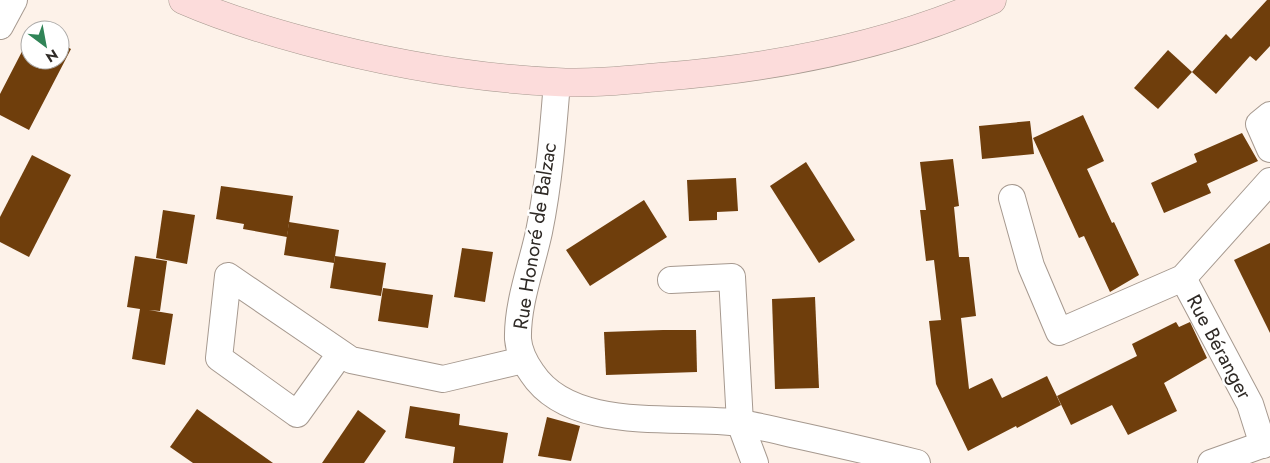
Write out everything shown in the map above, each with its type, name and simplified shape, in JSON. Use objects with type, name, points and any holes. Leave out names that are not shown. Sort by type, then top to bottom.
[{"type":"street","points":[[0,26],[14,0]]},
{"type":"street","points":[[183,0],[203,9],[278,34],[357,55],[428,68],[557,82],[598,82],[691,75],[781,63],[884,40],[933,24],[979,3]]},
{"type":"street","name":"Rue Honoré de Balzac","points":[[557,82],[549,170],[539,231],[520,313],[518,339],[522,360],[547,391],[565,402],[605,416],[740,423],[843,444],[917,463]]},
{"type":"street","points":[[1270,115],[1260,124],[1270,149]]},
{"type":"street","points":[[1012,198],[1031,266],[1059,332],[1182,278],[1270,181]]},
{"type":"street","points":[[340,354],[296,414],[219,358],[228,276],[351,360],[443,379],[522,360]]},
{"type":"street","points":[[671,280],[732,277],[740,423],[755,463]]},
{"type":"street","name":"Rue Béranger","points":[[1182,278],[1250,404],[1266,443]]},
{"type":"street","points":[[1211,463],[1266,443]]},
{"type":"building","points":[[1267,0],[1270,0],[1270,46],[1256,61],[1250,56],[1216,94],[1192,72],[1226,34],[1231,39]]},
{"type":"building","points":[[1168,50],[1192,72],[1158,109],[1134,88]]},
{"type":"building","points":[[20,55],[20,70],[60,70],[29,130],[0,115],[0,94]]},
{"type":"building","points":[[1083,115],[1104,161],[1087,169],[1139,275],[1110,292],[1084,236],[1079,238],[1033,138]]},
{"type":"building","points":[[1030,121],[1034,154],[982,159],[979,126]]},
{"type":"building","points":[[1242,133],[1258,161],[1207,184],[1211,193],[1164,213],[1151,183],[1197,162],[1194,154]]},
{"type":"building","points":[[32,155],[71,175],[29,257],[0,242],[0,217]]},
{"type":"building","points":[[953,159],[959,206],[954,207],[959,257],[969,257],[976,316],[961,318],[969,389],[992,378],[1002,398],[1047,376],[1061,405],[968,451],[936,384],[929,321],[954,319],[941,320],[934,260],[926,261],[920,210],[926,210],[920,162]]},
{"type":"building","points":[[806,162],[855,240],[819,263],[770,186]]},
{"type":"building","points":[[736,178],[738,211],[717,212],[717,220],[689,221],[687,180]]},
{"type":"building","points":[[221,186],[293,196],[287,237],[243,229],[244,224],[216,219]]},
{"type":"building","points":[[644,200],[667,237],[590,286],[566,250]]},
{"type":"building","points":[[163,210],[195,215],[187,264],[156,258]]},
{"type":"building","points":[[289,222],[339,230],[334,263],[284,255]]},
{"type":"building","points":[[1270,243],[1270,333],[1234,260]]},
{"type":"building","points":[[462,248],[493,252],[485,302],[454,297]]},
{"type":"building","points":[[135,256],[167,261],[160,311],[149,310],[173,314],[165,365],[132,359],[140,309],[127,307]]},
{"type":"building","points":[[335,256],[386,263],[381,296],[330,288]]},
{"type":"building","points":[[383,288],[433,295],[428,328],[378,321]]},
{"type":"building","points":[[815,297],[819,388],[775,389],[772,299]]},
{"type":"building","points":[[1176,322],[1179,327],[1190,322],[1207,358],[1164,383],[1177,411],[1128,435],[1112,405],[1071,425],[1057,396],[1137,356],[1132,344]]},
{"type":"building","points":[[696,330],[697,372],[606,375],[604,332]]},
{"type":"building","points":[[410,406],[460,414],[459,425],[508,433],[503,463],[453,463],[455,447],[405,438]]},
{"type":"building","points":[[197,409],[273,463],[193,463],[170,447]]},
{"type":"building","points":[[358,410],[386,431],[364,463],[322,463]]},
{"type":"building","points":[[547,417],[580,426],[571,461],[538,456]]}]
